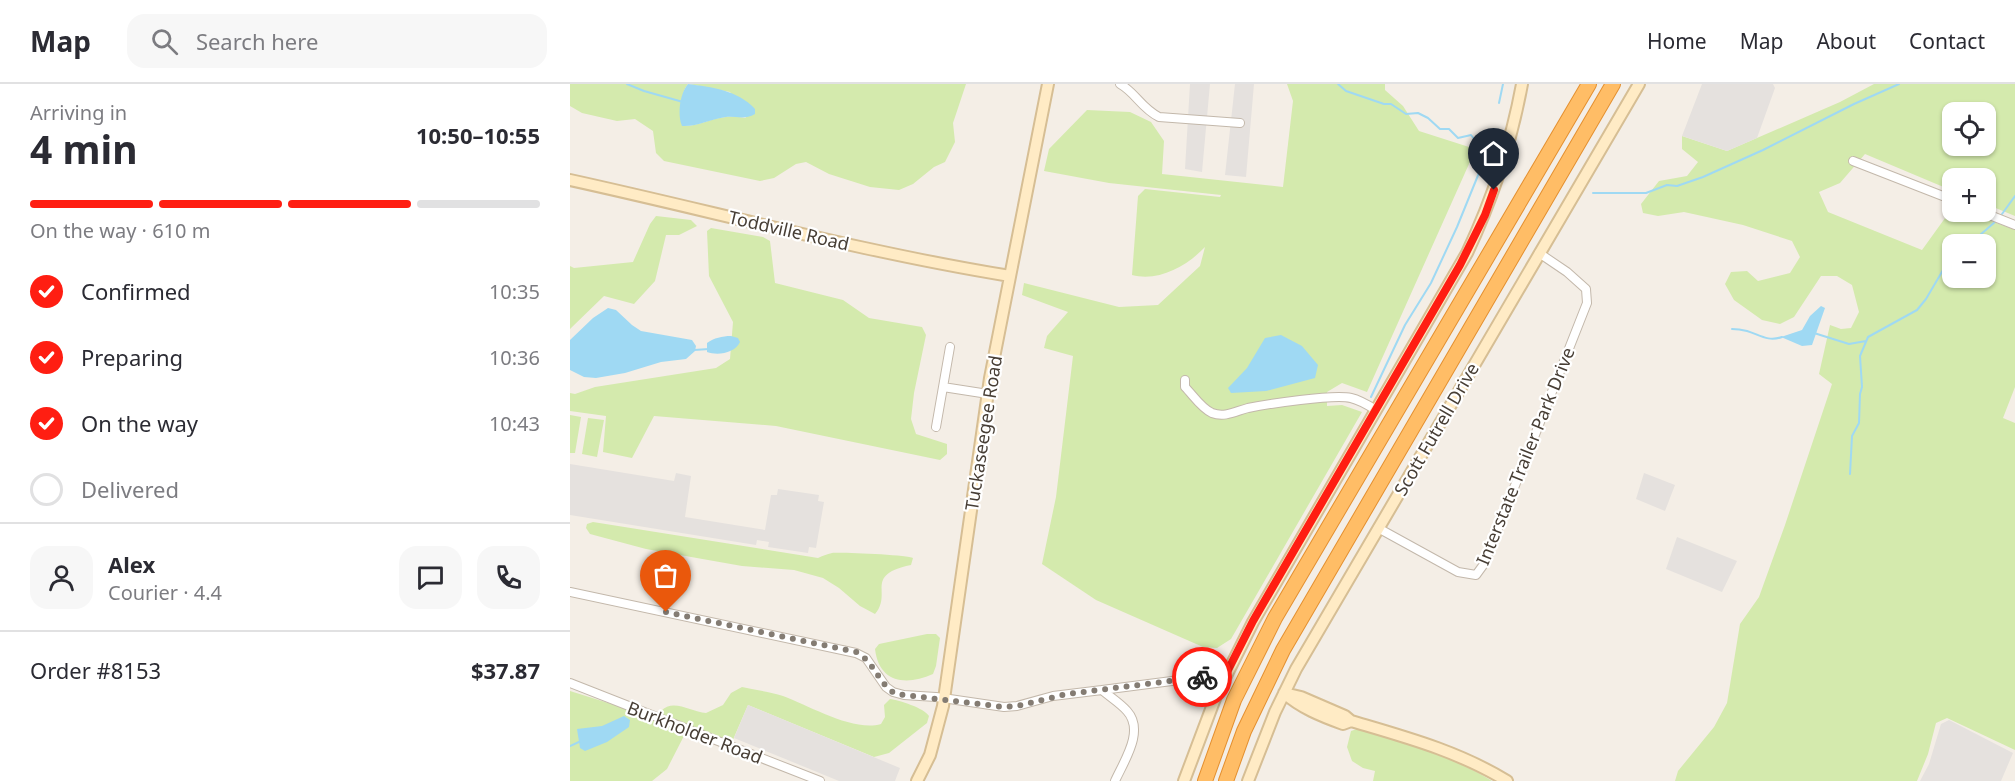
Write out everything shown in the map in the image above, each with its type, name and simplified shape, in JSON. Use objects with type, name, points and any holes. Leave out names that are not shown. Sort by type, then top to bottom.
[{"type":"highway","points":[[1551,147],[1583,84]]},
{"type":"highway","points":[[1205,781],[1234,700],[1270,627],[1588,84]]},
{"type":"highway","points":[[1226,781],[1244,731],[1282,650],[1613,84]]},
{"type":"highway","points":[[1584,134],[1622,84]]},
{"type":"street","name":"Tuckaseegee Road","points":[[917,781],[934,744],[944,699],[988,394],[1048,84]]},
{"type":"street","points":[[1120,84],[1129,89],[1147,111],[1159,117],[1240,123]]},
{"type":"street","points":[[1184,781],[1199,737],[1226,674],[1253,621],[1453,278],[1485,215],[1503,163],[1522,84]]},
{"type":"street","name":"Scott Futrell Drive","points":[[1248,781],[1262,742],[1284,693],[1320,627],[1639,84]]},
{"type":"street","points":[[1853,161],[1942,196]]},
{"type":"street","name":"Toddville Road","points":[[570,180],[790,230],[1010,276]]},
{"type":"street","points":[[1996,218],[2015,225]]},
{"type":"street","name":"Interstate Trailer Park Drive","points":[[1378,528],[1458,572],[1476,575],[1484,564],[1587,303],[1586,289],[1567,272],[1539,253]]},
{"type":"street","points":[[936,427],[950,347]]},
{"type":"street","points":[[1185,380],[1185,387],[1206,410],[1219,415],[1250,408],[1339,397],[1357,400],[1376,410]]},
{"type":"street","points":[[943,387],[988,394]]},
{"type":"street","points":[[570,592],[846,650],[866,658],[886,687],[904,695],[1004,707],[1067,694],[1226,674]]},
{"type":"street","name":"Burkholder Road","points":[[570,683],[820,781]]},
{"type":"street","points":[[1102,690],[1129,712],[1134,724],[1131,743],[1115,781]]},
{"type":"street","points":[[1284,693],[1297,705],[1317,714],[1343,724],[1351,721],[1435,746],[1507,781]]},
{"type":"green space","points":[[570,84],[688,84],[682,98],[682,126],[726,117],[746,118],[730,92],[689,84],[966,84],[953,123],[955,142],[945,162],[934,167],[913,184],[899,190],[870,187],[829,174],[806,162],[796,164],[774,178],[760,181],[664,161],[656,153],[653,131],[635,119],[617,121],[582,113],[570,106]]},
{"type":"green space","points":[[1287,84],[1385,84],[1385,90],[1403,106],[1419,131],[1469,147],[1473,155],[1367,392],[1342,383],[1327,392],[1327,406],[1342,405],[1362,412],[1231,639],[1217,648],[1203,647],[1096,600],[1042,564],[1056,497],[1073,356],[1044,348],[1047,336],[1068,312],[1022,295],[1024,283],[1119,307],[1158,305],[1200,266],[1205,247],[1172,271],[1142,277],[1132,275],[1138,196],[1145,189],[1220,197],[1221,195],[1109,183],[1044,171],[1049,149],[1087,110],[1130,112],[1151,122],[1164,141],[1162,174],[1283,187],[1293,101]]},
{"type":"green space","points":[[1874,84],[2015,84],[2015,216],[1996,208],[1996,168],[1942,168],[1942,186],[1865,154],[1840,183],[1819,192],[1828,212],[1922,250],[1942,222],[1994,222],[2015,230],[2015,387],[2003,418],[2015,423],[2015,750],[1947,718],[1936,723],[1928,754],[1917,781],[1675,781],[1678,771],[1714,727],[1727,703],[1740,624],[1759,597],[1832,384],[1819,374],[1830,325],[1841,329],[1851,328],[1859,312],[1852,285],[1837,276],[1821,276],[1794,317],[1780,324],[1762,320],[1734,300],[1725,284],[1731,272],[1747,271],[1758,281],[1790,273],[1800,257],[1792,241],[1743,225],[1684,212],[1658,216],[1643,213],[1641,204],[1659,181],[1687,176],[1698,162],[1682,149],[1682,136],[1727,151],[1840,102]]},
{"type":"green space","points":[[656,216],[691,220],[697,226],[679,235],[666,235],[655,281],[634,304],[604,296],[570,329],[570,266],[574,268],[633,262]]},
{"type":"green space","points":[[711,228],[763,237],[770,241],[775,283],[843,300],[869,318],[922,327],[926,335],[911,419],[916,434],[947,444],[947,454],[940,460],[776,426],[654,416],[632,458],[603,452],[606,416],[570,411],[570,393],[575,394],[595,387],[716,368],[730,359],[733,322],[709,276],[707,231]]},
{"type":"green space","points":[[570,415],[581,417],[575,453],[570,453]]},
{"type":"green space","points":[[588,418],[604,420],[597,457],[582,454]]},
{"type":"green space","points":[[593,522],[818,558],[830,553],[838,553],[913,558],[911,565],[896,569],[883,579],[880,606],[875,614],[860,606],[823,578],[794,570],[742,566],[646,549],[590,534],[586,528],[587,524]]},
{"type":"green space","points":[[936,634],[940,638],[933,674],[923,678],[904,680],[895,679],[882,669],[875,649],[879,644]]},
{"type":"green space","points":[[742,687],[783,696],[832,717],[870,726],[881,724],[885,717],[884,705],[890,699],[917,707],[929,716],[927,723],[889,753],[874,757],[748,705],[732,742],[661,714],[666,707],[671,706],[706,713],[723,705],[731,693]]},
{"type":"green space","points":[[570,691],[688,728],[667,769],[652,781],[570,781]]},
{"type":"green space","points":[[1357,729],[1426,750],[1492,781],[1373,781],[1375,771],[1363,768],[1352,761],[1347,747],[1351,731]]},
{"type":"shaded area","points":[[1190,84],[1210,84],[1202,172],[1185,169]]},
{"type":"shaded area","points":[[1235,84],[1254,84],[1246,177],[1225,175]]},
{"type":"shaded area","points":[[1702,84],[1773,84],[1775,88],[1757,138],[1727,151],[1682,136]]},
{"type":"shaded area","points":[[570,464],[674,481],[676,473],[691,476],[685,517],[765,530],[771,495],[777,495],[778,489],[819,495],[818,501],[824,502],[816,548],[809,547],[808,553],[768,547],[769,542],[757,540],[756,545],[570,515]]},
{"type":"shaded area","points":[[1644,473],[1675,485],[1665,511],[1636,499]]},
{"type":"shaded area","points":[[1677,537],[1737,561],[1722,592],[1666,569]]},
{"type":"shaded area","points":[[748,705],[900,768],[895,781],[839,781],[734,738]]},
{"type":"shaded area","points":[[1949,720],[2013,753],[2001,781],[1920,781],[1929,764],[1941,724]]},
{"type":"water","points":[[688,84],[715,88],[741,98],[755,109],[755,114],[682,126],[680,104]]},
{"type":"water","points":[[1821,306],[1825,308],[1812,345],[1802,346],[1781,337],[1802,330],[1810,316]]},
{"type":"water","points":[[608,308],[616,310],[641,331],[692,340],[696,346],[695,351],[686,359],[661,362],[625,373],[596,378],[584,377],[570,370],[570,340],[593,318]]},
{"type":"water","points":[[1281,335],[1302,346],[1318,365],[1315,378],[1266,391],[1231,393],[1228,388],[1247,368],[1265,338]]},
{"type":"water","points":[[731,336],[738,338],[740,342],[734,349],[721,353],[707,352],[707,343]]},
{"type":"water","points":[[624,716],[630,720],[629,727],[607,742],[585,751],[580,748],[577,729],[602,726]]},
{"type":"waterway","points":[[627,84],[683,102]]},
{"type":"waterway","points":[[1338,84],[1346,91],[1384,104],[1391,104],[1406,114],[1418,113],[1428,118],[1440,129],[1449,129],[1458,138],[1471,135],[1479,145],[1482,157],[1481,168],[1457,227],[1431,283],[1405,325],[1371,397]]},
{"type":"waterway","points":[[1499,103],[1503,84]]},
{"type":"waterway","points":[[1593,193],[1646,193],[1667,185],[1677,186],[1703,177],[1899,84]]},
{"type":"waterway","points":[[1479,145],[1494,138]]},
{"type":"waterway","points":[[2002,214],[2015,196]]},
{"type":"waterway","points":[[1981,234],[1995,222]]},
{"type":"waterway","points":[[1850,474],[1852,436],[1859,423],[1862,387],[1860,356],[1868,337],[1917,310],[1942,272]]},
{"type":"waterway","points":[[1732,329],[1768,338],[1782,337]]},
{"type":"waterway","points":[[1814,333],[1849,344],[1866,341]]},
{"type":"waterway","points":[[694,350],[709,349]]},
{"type":"waterway","points":[[570,746],[581,741]]},
{"type":"way so far","points":[[666,612],[856,652],[866,658],[886,687],[896,694],[936,697],[994,706],[1017,706],[1053,696],[1202,677]]},
{"type":"route","points":[[1202,677],[1226,674],[1253,621],[1467,253],[1494,190]]}]
